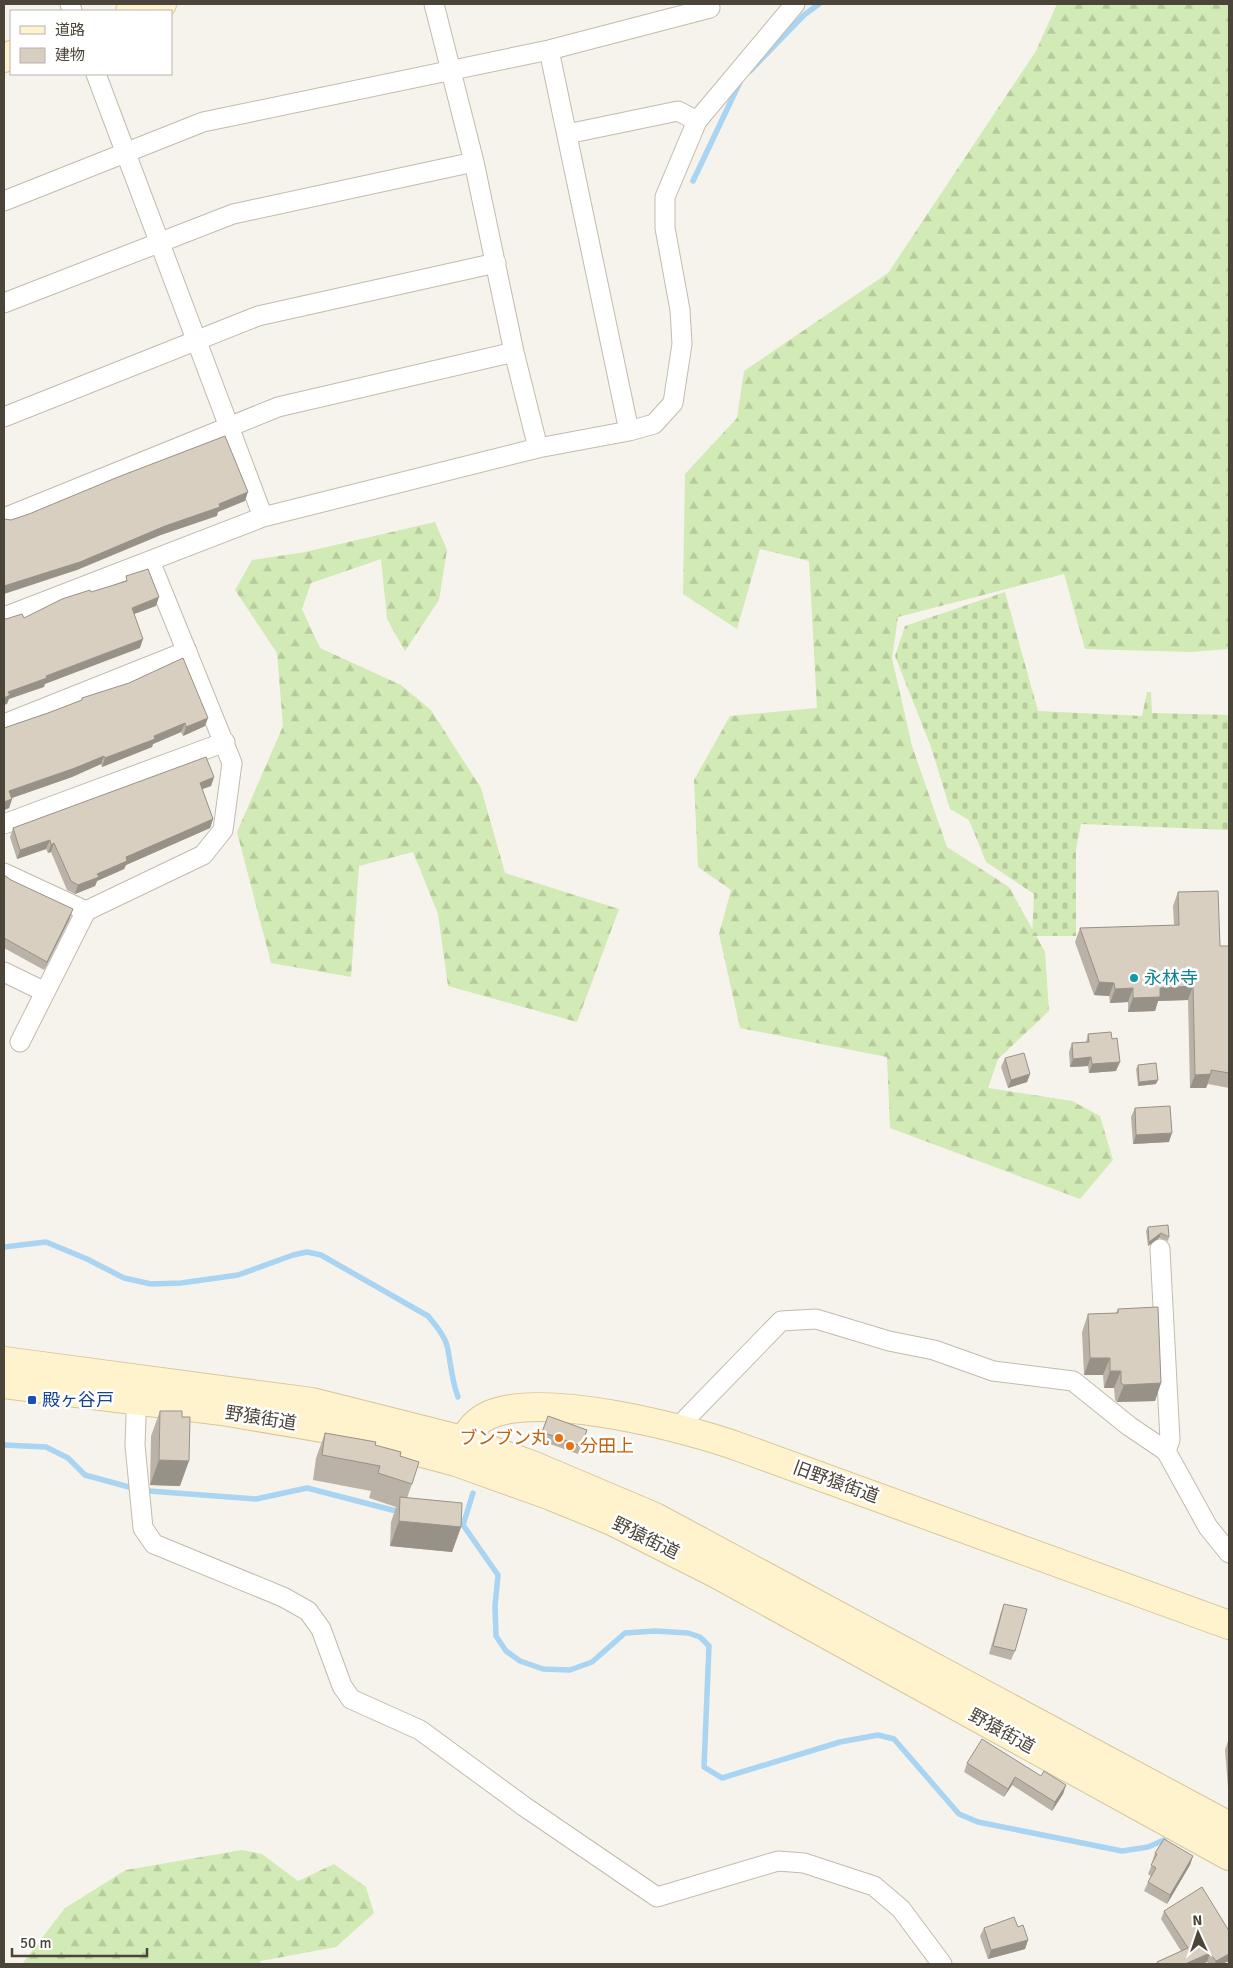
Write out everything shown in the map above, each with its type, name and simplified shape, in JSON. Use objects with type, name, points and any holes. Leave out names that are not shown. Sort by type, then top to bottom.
[{"type":"main road","points":[[135,10],[162,4]]},
{"type":"main road","name":"野猿街道","points":[[4,1361],[137,1390]]},
{"type":"main road","name":"野猿街道","points":[[4,1384],[137,1390],[312,1402],[460,1451],[532,1465],[655,1517],[1229,1826]]},
{"type":"main road","name":"旧野猿街道","points":[[460,1451],[472,1427],[489,1415],[504,1410],[523,1408],[563,1409],[678,1427],[742,1448],[1229,1625]]},
{"type":"main road","name":"野猿街道","points":[[460,1451],[551,1496],[612,1520],[715,1573],[1229,1856]]},
{"type":"street","points":[[434,4],[474,162],[514,352],[538,448]]},
{"type":"street","points":[[4,201],[203,122],[450,69],[550,50],[710,8],[709,4]]},
{"type":"street","points":[[4,617],[263,517],[538,448],[629,431],[654,424],[673,402],[682,344],[680,310],[665,228],[665,197],[696,121],[795,4]]},
{"type":"street","points":[[550,50],[629,431]]},
{"type":"street","points":[[96,75],[263,517]]},
{"type":"street","points":[[567,134],[678,111],[696,121]]},
{"type":"street","points":[[4,303],[233,214],[474,162]]},
{"type":"street","points":[[4,417],[258,316],[496,263]]},
{"type":"street","points":[[4,518],[278,407],[514,352]]},
{"type":"street","points":[[20,1042],[86,911],[203,855],[223,830],[232,763],[150,561]]},
{"type":"street","points":[[4,724],[187,651]]},
{"type":"street","points":[[4,824],[225,742]]},
{"type":"street","points":[[4,873],[86,911]]},
{"type":"street","points":[[4,972],[45,992]]},
{"type":"street","points":[[1160,1250],[1170,1440],[1166,1451]]},
{"type":"street","points":[[678,1427],[780,1320],[810,1319],[889,1341],[934,1350],[992,1370],[1074,1381],[1129,1426],[1166,1451],[1208,1527],[1229,1553]]},
{"type":"street","points":[[137,1390],[135,1445],[142,1528],[154,1544],[283,1597],[308,1611],[321,1629],[342,1686],[351,1699],[420,1730],[525,1807],[657,1897],[778,1861],[804,1863],[874,1886],[901,1909],[942,1964]]},
{"type":"green space","points":[[1057,4],[1229,4],[1229,649],[1191,652],[1085,649],[1064,574],[898,617],[892,658],[912,746],[947,847],[1009,887],[1045,952],[1049,1011],[998,1059],[988,1088],[1072,1101],[1100,1116],[1113,1160],[1080,1199],[890,1128],[887,1057],[740,1028],[719,934],[731,890],[698,867],[694,780],[730,716],[817,708],[809,561],[760,549],[737,629],[683,594],[685,474],[737,418],[744,371],[888,273],[1036,51]]},
{"type":"green space","points":[[435,522],[447,550],[439,600],[405,651],[387,619],[381,559],[311,583],[302,609],[320,648],[401,685],[431,710],[481,788],[505,873],[619,909],[577,1022],[448,986],[438,914],[413,852],[359,866],[351,977],[271,963],[237,832],[283,726],[277,653],[235,590],[252,560],[305,552]]},
{"type":"green space","points":[[1005,592],[1038,711],[1142,716],[1147,692],[1151,692],[1152,713],[1229,715],[1229,830],[1081,824],[1076,849],[1076,936],[1032,936],[1034,894],[986,862],[969,820],[950,809],[931,747],[895,656],[905,626]]},
{"type":"green space","points":[[242,1850],[262,1854],[298,1881],[334,1864],[366,1887],[374,1913],[336,1947],[261,1961],[259,1964],[22,1964],[65,1908],[126,1870]]},
{"type":"building","points":[[225,436],[248,492],[219,504],[220,507],[165,526],[80,562],[4,586],[4,519],[11,520],[29,514]]},
{"type":"building","points":[[148,569],[159,597],[132,608],[143,639],[8,692],[10,695],[4,698],[4,618],[22,614],[24,618],[62,599],[127,581],[126,576]]},
{"type":"building","points":[[183,658],[208,718],[186,727],[185,723],[154,736],[155,739],[9,791],[12,799],[4,802],[4,728],[82,700],[82,698],[129,683]]},
{"type":"building","points":[[206,757],[214,777],[200,783],[213,819],[126,857],[127,861],[97,874],[99,877],[78,885],[71,881],[54,843],[51,845],[50,840],[20,850],[13,828]]},
{"type":"building","points":[[4,875],[73,909],[47,962],[4,938]]},
{"type":"building","points":[[1218,891],[1220,946],[1229,946],[1229,1073],[1211,1070],[1211,1074],[1195,1075],[1193,986],[1160,988],[1160,997],[1133,998],[1133,988],[1115,989],[1114,983],[1099,982],[1080,928],[1179,925],[1178,892]]},
{"type":"building","points":[[1111,1032],[1112,1039],[1117,1038],[1120,1062],[1092,1064],[1091,1057],[1073,1059],[1072,1043],[1089,1042],[1088,1034]]},
{"type":"building","points":[[1024,1053],[1030,1074],[1011,1080],[1005,1058]]},
{"type":"building","points":[[1156,1063],[1158,1080],[1139,1082],[1138,1065]]},
{"type":"building","points":[[1170,1106],[1172,1133],[1136,1135],[1135,1108]]},
{"type":"building","points":[[1168,1225],[1169,1237],[1161,1233],[1149,1242],[1148,1227]]},
{"type":"building","points":[[1158,1307],[1161,1383],[1124,1385],[1121,1383],[1121,1371],[1110,1371],[1110,1358],[1090,1358],[1088,1314],[1118,1313],[1118,1309]]},
{"type":"building","points":[[160,1411],[182,1411],[182,1417],[190,1417],[189,1461],[159,1460]]},
{"type":"building","points":[[548,1416],[587,1430],[581,1446],[542,1432]]},
{"type":"building","points":[[325,1433],[376,1442],[375,1445],[401,1452],[400,1456],[419,1462],[412,1484],[378,1473],[380,1466],[322,1455]]},
{"type":"building","points":[[400,1497],[462,1503],[461,1527],[399,1521]]},
{"type":"building","points":[[1004,1604],[1027,1609],[1015,1651],[993,1646]]},
{"type":"building","points":[[982,1739],[1041,1776],[1044,1771],[1066,1785],[1055,1802],[1015,1777],[1008,1789],[967,1763]]},
{"type":"building","points":[[1164,1839],[1193,1856],[1170,1895],[1148,1882],[1156,1868],[1151,1865],[1157,1854],[1155,1853]]},
{"type":"building","points":[[1202,1887],[1229,1931],[1229,1954],[1216,1961],[1210,1953],[1185,1964],[1158,1964],[1157,1962],[1188,1948],[1164,1911]]},
{"type":"building","points":[[1014,1917],[1018,1927],[1023,1925],[1028,1940],[991,1950],[984,1928]]},
{"type":"waterway","points":[[750,71],[804,15],[819,4]]},
{"type":"waterway","points":[[693,181],[740,82]]},
{"type":"waterway","points":[[4,1247],[46,1242],[87,1259],[124,1278],[151,1284],[181,1283],[238,1275],[293,1255],[307,1252],[321,1255],[428,1316],[447,1345],[458,1397]]},
{"type":"waterway","points":[[4,1445],[46,1447],[68,1458],[85,1475],[129,1487]]},
{"type":"waterway","points":[[149,1491],[256,1499],[307,1488],[400,1512]]},
{"type":"waterway","points":[[473,1493],[463,1525],[498,1575],[495,1606],[496,1636],[506,1651],[520,1661],[543,1669],[570,1670],[592,1662],[625,1633],[655,1631],[688,1633],[700,1637],[709,1646],[704,1767],[722,1778],[840,1742],[878,1735],[894,1739],[959,1814],[978,1822],[1122,1851],[1148,1847],[1164,1840]]},
{"type":"place","name":"永林寺","points":[[1134,978]]},
{"type":"place","name":"殿ヶ谷戸","points":[[32,1400]]},
{"type":"place","name":"ブンブン丸","points":[[559,1438]]},
{"type":"place","name":"分田上","points":[[570,1446]]}]
